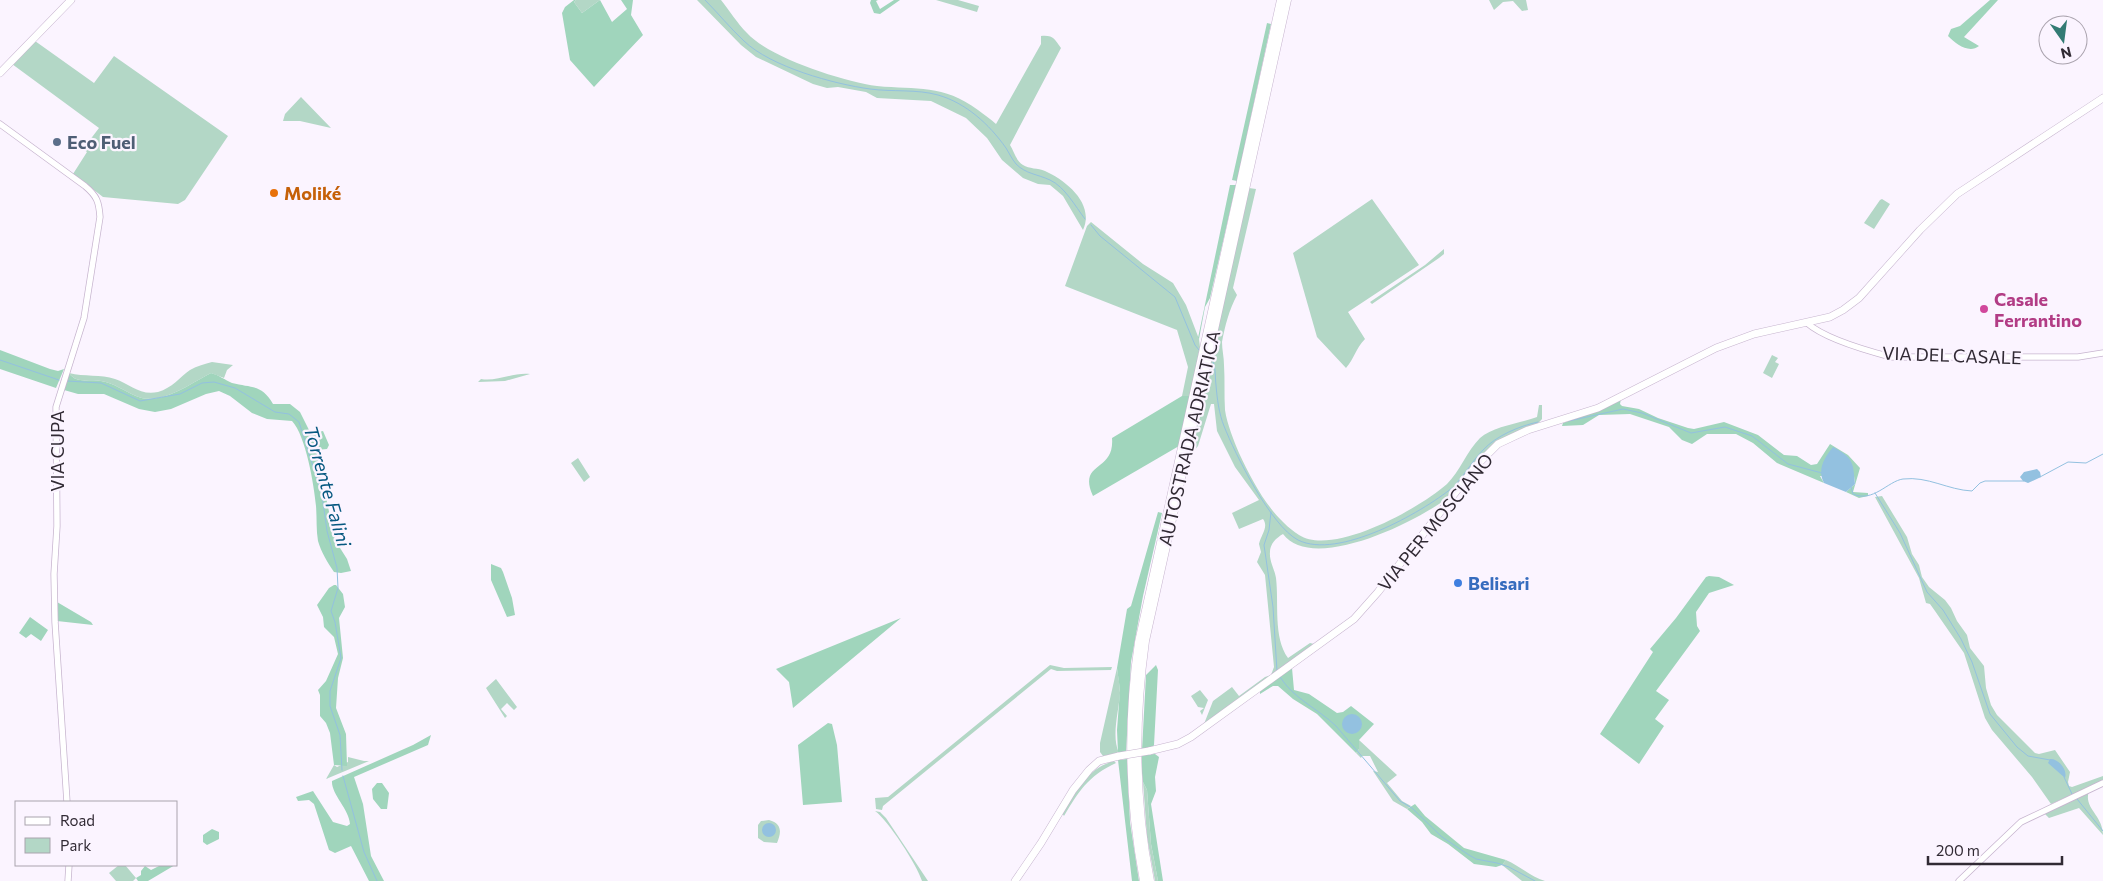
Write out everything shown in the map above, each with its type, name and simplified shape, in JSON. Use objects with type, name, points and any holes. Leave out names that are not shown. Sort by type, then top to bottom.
[{"type":"highway","name":"AUTOSTRADA ADRIATICA","points":[[1144,881],[1134,822],[1131,760],[1132,695],[1139,642],[1281,0]]},
{"type":"highway","name":"AUTOSTRADA ADRIATICA","points":[[1150,881],[1142,831],[1137,778],[1138,714],[1144,649],[1287,0]]},
{"type":"main road","points":[[0,73],[71,0]]},
{"type":"main road","name":"VIA PER MOSCIANO","points":[[1015,881],[1042,843],[1074,790],[1099,761],[1178,744],[1191,737],[1354,619],[1378,592],[1476,466],[1498,444],[1528,430],[1598,408],[1730,343],[1772,330],[1830,317],[1859,298],[1917,232],[1957,194],[2103,98]]},
{"type":"street","name":"VIA CUPA","points":[[0,124],[85,186],[95,195],[100,209],[84,318],[56,407],[57,526],[54,622],[61,691],[67,801]]},
{"type":"street","name":"VIA DEL CASALE","points":[[1807,323],[1823,333],[1873,353],[1890,357],[2038,358],[2078,357],[2103,353]]},
{"type":"street","points":[[1959,881],[2021,822],[2103,783]]},
{"type":"street","points":[[68,881],[69,866]]},
{"type":"green space","points":[[576,0],[600,0],[582,13],[574,2]]},
{"type":"green space","points":[[576,0],[574,2],[582,13],[600,0],[612,22],[627,9],[621,0],[633,0],[631,15],[643,35],[594,87],[570,60],[562,13],[565,7]]},
{"type":"green space","points":[[697,0],[721,0],[747,33],[758,42],[772,51],[808,67],[845,79],[877,86],[917,88],[941,92],[965,102],[996,124],[1041,44],[1041,36],[1051,37],[1061,48],[1010,145],[1017,158],[1025,166],[1053,175],[1077,194],[1085,211],[1086,220],[1083,230],[1063,196],[1050,185],[1038,184],[1023,178],[1002,160],[987,138],[966,118],[931,101],[877,98],[866,92],[838,87],[827,88],[813,84],[756,57],[741,45]]},
{"type":"green space","points":[[871,0],[878,0],[876,1],[880,9],[894,0],[900,0],[880,14],[874,13],[870,3]]},
{"type":"green space","points":[[936,0],[958,0],[979,6],[977,12]]},
{"type":"green space","points":[[1489,0],[1526,0],[1528,10],[1522,11],[1513,1],[1503,2],[1494,10]]},
{"type":"green space","points":[[1990,0],[1998,0],[1964,37],[1979,46],[1971,49],[1967,48],[1959,45],[1948,36],[1951,29],[1960,26]]},
{"type":"green space","points":[[1267,23],[1271,24],[1237,181],[1232,180]]},
{"type":"green space","points":[[35,41],[94,83],[114,56],[228,136],[185,200],[178,204],[103,197],[73,174],[87,152],[83,149],[99,128],[12,64]]},
{"type":"green space","points":[[301,97],[331,128],[300,121],[283,121],[285,114]]},
{"type":"green space","points":[[1230,185],[1236,185],[1210,298],[1205,307],[1199,339],[1198,338]]},
{"type":"green space","points":[[1249,188],[1256,189],[1233,288],[1237,295],[1228,318],[1222,342],[1225,410],[1233,438],[1250,476],[1271,509],[1289,528],[1299,535],[1314,540],[1333,540],[1376,527],[1417,505],[1447,484],[1475,443],[1492,430],[1537,417],[1539,405],[1542,405],[1542,419],[1534,426],[1502,440],[1456,491],[1421,515],[1396,527],[1370,538],[1343,546],[1319,548],[1298,545],[1283,534],[1276,539],[1271,546],[1270,555],[1276,578],[1278,630],[1283,650],[1288,658],[1310,643],[1314,644],[1320,640],[1204,724],[1213,701],[1232,687],[1239,696],[1265,677],[1271,675],[1274,667],[1265,575],[1257,562],[1261,552],[1259,544],[1265,528],[1265,522],[1263,519],[1239,529],[1232,513],[1259,500],[1235,467],[1217,431],[1214,404],[1211,404],[1198,446],[1193,452],[1192,444]]},
{"type":"green space","points":[[1372,199],[1419,265],[1348,312],[1365,339],[1346,368],[1317,337],[1293,253]]},
{"type":"green space","points":[[1882,199],[1890,204],[1874,229],[1864,223]]},
{"type":"green space","points":[[1091,222],[1143,264],[1173,283],[1186,305],[1199,339],[1200,347],[1190,396],[1182,396],[1188,367],[1177,330],[1065,286],[1087,226]]},
{"type":"green space","points":[[1444,249],[1444,254],[1439,258],[1372,304],[1370,302],[1425,265]]},
{"type":"green space","points":[[0,350],[50,369],[58,371],[64,369],[56,388],[0,369]]},
{"type":"green space","points":[[1772,355],[1778,358],[1775,362],[1779,364],[1772,378],[1763,373]]},
{"type":"green space","points":[[212,362],[233,365],[227,370],[224,378],[211,373],[185,388],[165,396],[145,399],[115,385],[97,380],[76,379],[69,373],[110,377],[140,391],[152,393],[168,388],[186,373],[201,365]]},
{"type":"green space","points":[[69,373],[76,379],[97,380],[115,385],[145,399],[165,396],[185,388],[211,373],[232,383],[260,390],[265,393],[273,404],[290,404],[300,412],[311,434],[323,431],[329,445],[327,449],[316,450],[335,540],[347,559],[351,571],[334,572],[319,545],[311,474],[305,449],[297,428],[292,421],[267,419],[252,413],[230,396],[219,391],[206,394],[171,409],[155,412],[139,409],[104,394],[78,394],[64,390]]},
{"type":"green space","points":[[518,374],[530,374],[505,381],[478,382],[481,379],[487,380]]},
{"type":"green space","points":[[1182,396],[1190,396],[1179,446],[1093,496],[1089,485],[1090,477],[1093,471],[1108,457],[1112,438]]},
{"type":"green space","points":[[1621,399],[1620,404],[1622,406],[1639,409],[1658,418],[1688,428],[1694,429],[1724,422],[1758,435],[1784,455],[1797,456],[1811,465],[1817,464],[1830,444],[1848,455],[1860,468],[1853,492],[1868,493],[1868,496],[1859,498],[1846,492],[1855,484],[1854,476],[1820,476],[1824,483],[1777,463],[1753,443],[1736,434],[1707,434],[1692,444],[1682,440],[1669,427],[1630,414],[1599,415],[1583,425],[1562,426],[1563,423]]},
{"type":"green space","points":[[578,458],[590,477],[584,482],[571,463]]},
{"type":"green space","points":[[1882,496],[1907,537],[1922,577],[1929,587],[1945,600],[1951,608],[1967,635],[1970,648],[1984,666],[1986,688],[1991,705],[1997,715],[2035,753],[2039,754],[2055,750],[2070,772],[2069,786],[2072,787],[2103,776],[2103,781],[2051,804],[2032,777],[1992,730],[1985,718],[1964,653],[1930,604],[1926,603],[1919,578],[1875,497]]},
{"type":"green space","points":[[1158,512],[1162,513],[1143,596],[1131,662],[1126,753],[1118,753],[1117,730],[1120,690],[1117,668],[1127,609],[1131,606]]},
{"type":"green space","points":[[491,564],[501,568],[503,572],[512,598],[515,615],[507,617],[491,580]]},
{"type":"green space","points":[[1706,577],[1719,577],[1734,585],[1709,593],[1696,612],[1697,626],[1700,631],[1656,691],[1669,700],[1655,719],[1664,726],[1639,764],[1600,734],[1653,652],[1650,649]]},
{"type":"green space","points":[[334,585],[343,594],[345,607],[339,618],[343,658],[338,678],[336,708],[346,734],[347,766],[334,765],[330,733],[326,723],[320,716],[320,695],[318,690],[326,681],[338,654],[334,637],[324,627],[323,617],[317,605],[329,588]]},
{"type":"green space","points":[[57,602],[91,622],[93,625],[57,621]]},
{"type":"green space","points":[[30,617],[48,630],[41,641],[31,634],[26,638],[19,633]]},
{"type":"green space","points":[[901,618],[793,708],[789,682],[776,669]]},
{"type":"green space","points":[[1050,665],[1064,668],[1112,667],[1111,670],[1057,671],[1051,669],[883,806],[882,810],[876,809],[875,798],[888,797]]},
{"type":"green space","points":[[1156,665],[1158,670],[1154,745],[1142,750],[1146,675]]},
{"type":"green space","points":[[1117,668],[1120,693],[1116,739],[1119,753],[1103,756],[1100,752],[1100,743]]},
{"type":"green space","points":[[1292,668],[1294,690],[1309,694],[1337,713],[1343,712],[1351,706],[1374,724],[1359,740],[1359,749],[1356,753],[1317,714],[1293,699],[1278,686],[1273,686],[1260,694],[1260,690]]},
{"type":"green space","points":[[496,679],[517,707],[514,710],[507,703],[501,709],[507,716],[505,718],[486,688]]},
{"type":"green space","points":[[1200,690],[1208,700],[1202,715],[1200,711],[1204,708],[1198,707],[1191,696]]},
{"type":"green space","points":[[828,723],[832,724],[837,745],[842,802],[803,805],[798,745]]},
{"type":"green space","points":[[431,735],[428,745],[354,777],[363,804],[371,856],[384,881],[369,881],[351,846],[335,853],[329,850],[314,804],[309,800],[298,801],[296,797],[313,791],[333,822],[347,826],[350,824],[349,818],[334,791],[332,781]]},
{"type":"green space","points":[[1359,740],[1397,775],[1387,783],[1402,801],[1411,806],[1407,809],[1393,801],[1373,771],[1378,772],[1370,756],[1362,756],[1361,758],[1356,753],[1359,749]]},
{"type":"green space","points":[[1155,754],[1159,757],[1155,777],[1156,791],[1151,804],[1163,881],[1158,881],[1151,844],[1147,790],[1143,782],[1140,755]]},
{"type":"green space","points":[[348,757],[369,761],[326,779],[334,765],[337,767],[348,762]]},
{"type":"green space","points":[[1127,759],[1130,822],[1139,881],[1132,881],[1118,760]]},
{"type":"green space","points":[[1114,761],[1116,763],[1098,773],[1085,785],[1064,816],[1062,813],[1083,781],[1097,769]]},
{"type":"green space","points":[[1143,782],[1147,790],[1151,844],[1158,881],[1155,881],[1147,837]]},
{"type":"green space","points":[[377,783],[382,783],[389,793],[387,809],[381,809],[373,799],[372,789]]},
{"type":"green space","points":[[2089,791],[2089,802],[2100,822],[2103,835],[2079,808],[2049,818],[2043,812]]},
{"type":"green space","points":[[1415,804],[1425,816],[1464,848],[1506,860],[1502,865],[1496,867],[1474,864],[1448,844],[1431,834],[1422,822],[1407,809]]},
{"type":"green space","points":[[875,811],[880,812],[886,818],[928,881],[922,881],[902,843]]},
{"type":"green space","points":[[769,820],[779,826],[777,843],[764,842],[758,838],[758,825],[761,821]]},
{"type":"green space","points":[[212,829],[219,832],[219,839],[207,845],[203,842],[203,835]]},
{"type":"green space","points":[[1506,860],[1545,881],[1522,881],[1502,865]]},
{"type":"green space","points":[[118,866],[126,866],[136,878],[133,881],[116,881],[109,873]]},
{"type":"green space","points":[[145,866],[151,870],[159,866],[173,866],[148,881],[138,881],[136,878],[141,875],[141,871]]},
{"type":"water","points":[[1833,447],[1845,454],[1853,466],[1855,484],[1846,492],[1824,483],[1822,478],[1822,464]]},
{"type":"water","points":[[2037,469],[2041,477],[2028,483],[2020,477],[2024,472]]},
{"type":"water","points":[[1352,714],[1359,717],[1362,724],[1359,731],[1352,734],[1345,731],[1342,724],[1345,717]]},
{"type":"water","points":[[2050,759],[2056,760],[2062,765],[2066,775],[2065,778],[2048,763]]},
{"type":"water","points":[[766,823],[772,823],[776,830],[772,837],[766,837],[762,833],[762,827]]},
{"type":"waterway","points":[[705,0],[744,41],[770,59],[786,66],[839,83],[870,89],[930,93],[958,103],[992,131],[1020,167],[1050,180],[1060,187],[1085,219]]},
{"type":"waterway","points":[[1091,225],[1100,236],[1175,297],[1195,345],[1199,350]]},
{"type":"waterway","name":"Torrente Falini","points":[[0,360],[59,380]]},
{"type":"waterway","points":[[1213,362],[1221,416],[1236,454],[1266,505],[1277,520],[1298,540],[1315,545],[1335,544],[1356,539],[1400,521],[1452,488]]},
{"type":"waterway","name":"Torrente Falini","points":[[67,381],[101,383],[140,401],[180,394],[202,383],[214,382],[235,388],[275,412],[289,414],[299,422],[322,495],[327,531],[337,568],[338,588],[331,611],[335,622],[341,658],[330,691],[330,706],[340,735],[342,770]]},
{"type":"waterway","points":[[1569,421],[1623,409],[1642,413],[1691,433],[1725,427],[1752,436],[1788,464],[1822,473]]},
{"type":"waterway","points":[[1456,484],[1479,454],[1494,440],[1523,426],[1538,422]]},
{"type":"waterway","points":[[2040,477],[2068,462],[2086,463],[2103,454]]},
{"type":"waterway","points":[[1851,487],[1853,494],[1867,496],[1903,479],[1921,479],[1972,491],[1985,481],[2024,481]]},
{"type":"waterway","points":[[1875,493],[1900,533],[1927,592],[1943,610],[1961,639],[1972,662],[1990,714],[2017,747],[2028,756],[2050,760]]},
{"type":"waterway","points":[[1271,512],[1269,530],[1264,545],[1273,607],[1277,671]]},
{"type":"waterway","points":[[1280,677],[1292,691],[1336,726],[1400,801],[1412,808],[1442,837],[1476,859],[1509,867],[1535,881]]},
{"type":"waterway","name":"Torrente Falini","points":[[343,776],[364,852],[377,881]]},
{"type":"waterway","points":[[2064,777],[2072,794]]},
{"type":"waterway","points":[[2077,799],[2103,831]]},
{"type":"place","name":"Eco Fuel","points":[[57,142]]},
{"type":"place","name":"Moliké","points":[[274,193]]},
{"type":"place","name":"Casale Ferrantino","points":[[1984,309]]},
{"type":"place","name":"Belisari","points":[[1458,583]]}]
